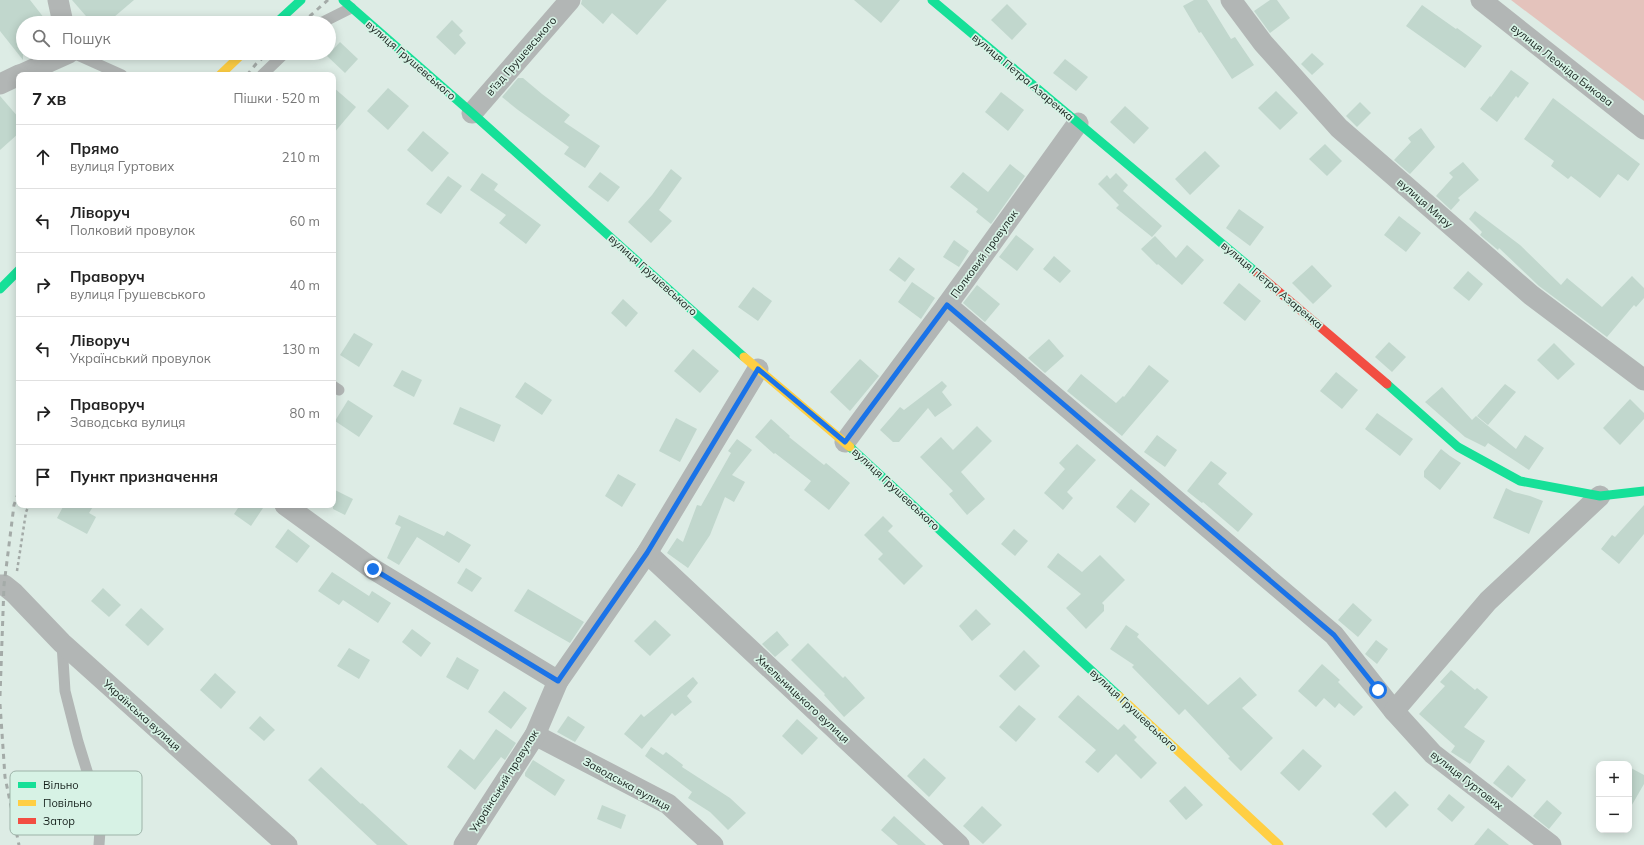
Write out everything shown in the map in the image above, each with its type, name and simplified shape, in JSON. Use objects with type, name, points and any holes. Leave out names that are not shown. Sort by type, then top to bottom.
[{"type":"street","points":[[58,0],[62,16]]},
{"type":"street","points":[[284,16],[301,0]]},
{"type":"street","name":"в'їзд Грушевського","points":[[472,113],[570,0]]},
{"type":"street","name":"вулиця Петра Азаренка","points":[[932,0],[1326,331],[1458,447],[1520,481],[1600,496],[1644,491]]},
{"type":"street","name":"вулиця Миру","points":[[1231,0],[1263,43],[1339,128],[1531,295],[1644,380]]},
{"type":"street","name":"вулиця Леоніда Бикова","points":[[1481,0],[1644,130]]},
{"type":"street","name":"вулиця Грушевського","points":[[347,4],[472,113],[758,369],[845,442],[1279,845]]},
{"type":"street","points":[[26,72],[53,60]]},
{"type":"street","points":[[223,72],[236,60]]},
{"type":"street","points":[[0,84],[16,76]]},
{"type":"street","name":"Полковий провулок","points":[[845,442],[947,305],[1078,123]]},
{"type":"street","points":[[0,289],[16,273]]},
{"type":"street","name":"вулиця Гуртових","points":[[947,305],[1334,635],[1394,711],[1433,754],[1551,845]]},
{"type":"street","name":"Український провулок","points":[[464,845],[534,735],[558,681],[647,553],[758,369]]},
{"type":"street","points":[[1394,711],[1488,601],[1600,496]]},
{"type":"street","points":[[289,508],[373,569],[558,681]]},
{"type":"street","name":"Хмельницького вулиця","points":[[647,553],[959,845]]},
{"type":"street","name":"Українська вулиця","points":[[7,589],[62,643],[287,845]]},
{"type":"street","name":"Заводська вулиця","points":[[534,735],[668,804],[713,845]]},
{"type":"lane","points":[[331,16],[347,4]]},
{"type":"lane","points":[[89,60],[115,72]]},
{"type":"lane","points":[[265,72],[278,60]]},
{"type":"lane","points":[[62,643],[65,691],[78,742],[87,771]]},
{"type":"lane","points":[[99,845],[100,835]]},
{"type":"path","points":[[7,589],[28,508]]},
{"type":"shaded area","points":[[1511,0],[1644,0],[1644,101]]},
{"type":"building","points":[[0,0],[30,0],[43,16],[16,16],[16,51],[0,31]]},
{"type":"building","points":[[72,0],[134,0],[115,16],[86,16]]},
{"type":"building","points":[[582,0],[667,0],[637,35],[612,13],[603,24],[581,4]]},
{"type":"building","points":[[854,0],[900,0],[881,23]]},
{"type":"building","points":[[1194,0],[1207,0],[1231,39],[1235,37],[1254,65],[1232,79],[1201,32],[1199,33],[1183,6]]},
{"type":"building","points":[[1270,0],[1277,0],[1290,18],[1270,33],[1254,11]]},
{"type":"building","points":[[1007,4],[1027,24],[1012,40],[991,20]]},
{"type":"building","points":[[1422,5],[1482,46],[1465,68],[1406,26]]},
{"type":"building","points":[[452,20],[463,31],[459,35],[466,43],[455,55],[436,37]]},
{"type":"building","points":[[340,42],[358,59],[345,73],[331,60],[336,60],[336,46]]},
{"type":"building","points":[[1312,53],[1324,64],[1312,75],[1301,64]]},
{"type":"building","points":[[1065,59],[1088,77],[1076,91],[1053,73]]},
{"type":"building","points":[[1511,70],[1529,83],[1518,98],[1516,96],[1497,122],[1480,109]]},
{"type":"building","points":[[518,78],[523,78],[570,115],[564,122],[600,146],[585,168],[564,154],[569,147],[502,97]]},
{"type":"building","points":[[388,88],[409,106],[388,130],[367,111]]},
{"type":"building","points":[[336,90],[356,107],[336,130]]},
{"type":"building","points":[[1276,91],[1298,113],[1280,130],[1258,108]]},
{"type":"building","points":[[1001,92],[1024,110],[1008,131],[985,112]]},
{"type":"building","points":[[0,96],[16,115],[16,136],[0,150]]},
{"type":"building","points":[[1553,98],[1640,164],[1628,181],[1618,174],[1600,198],[1571,176],[1568,179],[1551,166],[1554,161],[1524,139]]},
{"type":"building","points":[[1360,102],[1371,113],[1357,127],[1346,116]]},
{"type":"building","points":[[1125,106],[1149,128],[1134,144],[1110,122]]},
{"type":"building","points":[[1421,128],[1435,147],[1410,174],[1394,160],[1411,142],[1408,138]]},
{"type":"building","points":[[423,131],[449,153],[432,172],[407,150]]},
{"type":"building","points":[[1325,144],[1342,161],[1327,176],[1309,159]]},
{"type":"building","points":[[1205,151],[1220,166],[1190,195],[1175,179]]},
{"type":"building","points":[[1463,162],[1479,180],[1458,198],[1460,200],[1451,210],[1436,196],[1453,177],[1449,173]]},
{"type":"building","points":[[1010,164],[1025,176],[991,224],[976,212],[978,209],[950,187],[963,172],[988,192]]},
{"type":"building","points":[[671,169],[682,178],[659,210],[672,221],[651,243],[628,222],[652,195]]},
{"type":"building","points":[[600,172],[620,187],[608,202],[588,187]]},
{"type":"building","points":[[482,173],[498,184],[494,190],[541,225],[526,244],[499,223],[506,215],[470,190]]},
{"type":"building","points":[[1116,173],[1128,185],[1123,191],[1162,226],[1152,237],[1116,208],[1119,205],[1098,184],[1107,175],[1110,179]]},
{"type":"building","points":[[448,176],[462,186],[441,214],[426,204]]},
{"type":"building","points":[[1239,209],[1264,227],[1250,246],[1226,228]]},
{"type":"building","points":[[1475,211],[1520,245],[1561,285],[1567,278],[1602,307],[1632,276],[1644,288],[1644,298],[1636,307],[1634,305],[1607,337],[1539,286],[1499,248],[1498,250],[1480,235],[1482,232],[1469,219]]},
{"type":"building","points":[[1399,216],[1421,233],[1406,252],[1384,235]]},
{"type":"building","points":[[1016,235],[1034,249],[1017,271],[999,257]]},
{"type":"building","points":[[1155,236],[1176,258],[1187,245],[1204,260],[1182,285],[1158,264],[1157,265],[1141,249]]},
{"type":"building","points":[[954,240],[969,251],[959,267],[943,257]]},
{"type":"building","points":[[1054,256],[1071,271],[1060,283],[1043,269]]},
{"type":"building","points":[[899,257],[915,269],[905,282],[889,270]]},
{"type":"building","points":[[1312,265],[1332,286],[1313,304],[1292,283]]},
{"type":"building","points":[[1468,271],[1483,284],[1469,301],[1453,288]]},
{"type":"building","points":[[912,282],[935,298],[921,319],[898,302]]},
{"type":"building","points":[[1239,283],[1261,301],[1245,321],[1223,303]]},
{"type":"building","points":[[977,285],[1000,304],[985,322],[963,303]]},
{"type":"building","points":[[753,287],[772,301],[758,321],[738,307]]},
{"type":"building","points":[[623,299],[638,313],[626,327],[611,313]]},
{"type":"building","points":[[354,333],[373,344],[359,367],[340,355]]},
{"type":"building","points":[[1049,339],[1064,356],[1045,373],[1028,358]]},
{"type":"building","points":[[1389,342],[1406,357],[1392,372],[1375,357]]},
{"type":"building","points":[[1554,343],[1575,364],[1558,380],[1537,360]]},
{"type":"building","points":[[693,349],[719,371],[700,393],[674,371]]},
{"type":"building","points":[[860,359],[879,376],[850,411],[830,392]]},
{"type":"building","points":[[1149,365],[1169,381],[1122,436],[1067,391],[1081,374],[1116,403],[1123,396],[1124,397]]},
{"type":"building","points":[[402,370],[422,380],[414,397],[393,386]]},
{"type":"building","points":[[1336,372],[1358,390],[1342,409],[1320,391]]},
{"type":"building","points":[[942,381],[947,386],[942,392],[952,405],[935,417],[928,408],[899,442],[893,442],[880,430],[900,407],[904,410]]},
{"type":"building","points":[[525,382],[552,400],[542,415],[515,397]]},
{"type":"building","points":[[1505,384],[1516,392],[1488,425],[1477,416]]},
{"type":"building","points":[[1442,387],[1472,420],[1476,416],[1516,449],[1525,435],[1544,448],[1529,470],[1488,443],[1485,447],[1465,437],[1425,402]]},
{"type":"building","points":[[1630,399],[1644,413],[1644,419],[1620,445],[1603,428]]},
{"type":"building","points":[[348,400],[373,416],[359,437],[336,422]]},
{"type":"building","points":[[460,407],[501,425],[494,442],[453,424]]},
{"type":"building","points":[[1377,413],[1413,439],[1400,456],[1365,429]]},
{"type":"building","points":[[676,418],[697,429],[680,462],[659,451]]},
{"type":"building","points":[[771,419],[790,436],[789,437],[824,465],[826,463],[850,483],[829,510],[804,490],[811,481],[775,453],[774,454],[755,437]]},
{"type":"building","points":[[977,426],[992,441],[961,472],[985,499],[967,515],[949,494],[953,491],[920,457],[941,437],[953,450]]},
{"type":"building","points":[[1157,435],[1177,450],[1165,467],[1144,452]]},
{"type":"building","points":[[737,439],[752,450],[732,475],[745,482],[734,502],[725,497],[710,535],[688,568],[667,553],[677,538],[683,542],[697,505],[701,506],[731,453],[728,451]]},
{"type":"building","points":[[1077,444],[1096,460],[1067,492],[1073,498],[1063,510],[1044,493],[1065,469],[1059,463]]},
{"type":"building","points":[[1441,449],[1461,463],[1440,490],[1424,477],[1424,471]]},
{"type":"building","points":[[1211,461],[1227,473],[1218,484],[1253,514],[1238,532],[1203,502],[1202,503],[1187,491]]},
{"type":"building","points":[[618,474],[636,484],[622,507],[605,496]]},
{"type":"building","points":[[1506,488],[1543,501],[1529,534],[1493,518]]},
{"type":"building","points":[[1131,489],[1150,504],[1135,523],[1116,507]]},
{"type":"building","points":[[336,490],[353,499],[345,515],[333,509],[336,508]]},
{"type":"building","points":[[1644,505],[1644,534],[1619,564],[1601,549],[1612,535],[1615,537]]},
{"type":"building","points":[[62,508],[92,508],[89,513],[96,517],[87,534],[57,518]]},
{"type":"building","points":[[238,508],[263,508],[251,526],[234,514]]},
{"type":"building","points":[[399,515],[444,536],[447,531],[471,545],[459,563],[417,537],[399,565],[387,558],[401,527],[395,524]]},
{"type":"building","points":[[883,516],[893,526],[888,531],[923,566],[904,585],[878,559],[883,554],[864,535]]},
{"type":"building","points":[[288,529],[310,546],[297,563],[275,547]]},
{"type":"building","points":[[1014,529],[1028,541],[1015,556],[1001,544]]},
{"type":"building","points":[[1058,553],[1082,572],[1100,555],[1125,580],[1102,603],[1104,605],[1104,611],[1086,629],[1066,608],[1081,594],[1047,567]]},
{"type":"building","points":[[466,568],[482,578],[472,592],[457,583]]},
{"type":"building","points":[[332,572],[369,596],[372,591],[391,603],[378,623],[343,600],[339,605],[318,591]]},
{"type":"building","points":[[103,588],[121,605],[109,617],[91,601]]},
{"type":"building","points":[[528,589],[584,622],[570,643],[514,611]]},
{"type":"building","points":[[1353,603],[1372,620],[1358,637],[1338,620]]},
{"type":"building","points":[[141,608],[164,629],[148,646],[125,625]]},
{"type":"building","points":[[976,609],[991,624],[972,641],[959,626]]},
{"type":"building","points":[[655,620],[671,635],[650,656],[634,641]]},
{"type":"building","points":[[1126,625],[1139,634],[1137,637],[1208,705],[1240,677],[1257,695],[1242,708],[1273,738],[1241,771],[1228,758],[1230,757],[1185,709],[1179,715],[1132,667],[1134,665],[1110,649]]},
{"type":"building","points":[[412,629],[431,643],[421,657],[402,642]]},
{"type":"building","points":[[777,631],[789,645],[775,657],[762,644]]},
{"type":"building","points":[[1376,640],[1388,649],[1377,664],[1365,654]]},
{"type":"building","points":[[808,643],[843,678],[845,676],[865,698],[844,717],[824,695],[825,694],[791,660]]},
{"type":"building","points":[[349,648],[370,660],[359,679],[337,666]]},
{"type":"building","points":[[1024,650],[1040,666],[1015,691],[999,676]]},
{"type":"building","points":[[457,657],[479,670],[468,690],[446,677]]},
{"type":"building","points":[[1322,664],[1340,680],[1338,682],[1363,707],[1354,716],[1339,703],[1335,708],[1324,698],[1316,707],[1298,691]]},
{"type":"building","points":[[1451,670],[1475,690],[1477,688],[1488,697],[1464,727],[1485,741],[1470,764],[1451,752],[1455,746],[1419,714],[1445,686],[1440,682]]},
{"type":"building","points":[[215,673],[236,692],[221,709],[200,690]]},
{"type":"building","points":[[693,677],[698,683],[687,696],[692,702],[675,716],[672,713],[642,749],[624,734],[641,714],[644,717]]},
{"type":"building","points":[[504,691],[527,708],[511,729],[488,712]]},
{"type":"building","points":[[1078,695],[1118,730],[1124,724],[1137,737],[1134,740],[1157,763],[1141,779],[1116,754],[1098,773],[1085,762],[1096,750],[1058,717]]},
{"type":"building","points":[[1019,705],[1036,719],[1016,742],[999,727]]},
{"type":"building","points":[[260,716],[275,730],[264,741],[249,728]]},
{"type":"building","points":[[568,716],[585,727],[575,742],[557,732]]},
{"type":"building","points":[[797,719],[818,738],[802,755],[782,736]]},
{"type":"building","points":[[496,729],[516,743],[505,760],[501,757],[475,790],[447,767],[460,749],[474,760]]},
{"type":"building","points":[[651,747],[663,755],[666,752],[683,765],[682,767],[730,798],[746,813],[728,830],[710,812],[688,798],[692,792],[645,756]]},
{"type":"building","points":[[1303,749],[1322,766],[1299,791],[1280,773]]},
{"type":"building","points":[[924,758],[946,778],[929,797],[907,776]]},
{"type":"building","points":[[533,760],[565,780],[555,796],[525,776],[525,773]]},
{"type":"building","points":[[1508,765],[1526,780],[1512,798],[1493,783]]},
{"type":"building","points":[[321,767],[408,845],[377,845],[308,780]]},
{"type":"building","points":[[1632,769],[1644,775],[1644,784],[1632,805]]},
{"type":"building","points":[[1185,786],[1203,805],[1186,820],[1169,801]]},
{"type":"building","points":[[1395,791],[1409,805],[1386,828],[1372,814]]},
{"type":"building","points":[[1449,794],[1465,807],[1452,822],[1437,809]]},
{"type":"building","points":[[1547,800],[1562,813],[1549,829],[1533,816]]},
{"type":"building","points":[[602,805],[626,815],[621,829],[597,819]]},
{"type":"building","points":[[982,806],[1002,825],[983,844],[963,826]]},
{"type":"building","points":[[894,816],[926,845],[898,845],[881,830]]},
{"type":"building","points":[[1488,828],[1509,845],[1474,845]]},
{"type":"railway","points":[[310,16],[328,0]]},
{"type":"railway","points":[[249,72],[260,60]]},
{"type":"railway","points":[[0,696],[4,585],[14,505],[16,499]]},
{"type":"railway","points":[[0,704],[5,777],[10,801]]},
{"type":"railway","points":[[17,835],[19,845]]},
{"type":"traffic: fast","points":[[284,16],[301,0]]},
{"type":"traffic: fast","points":[[343,0],[472,113],[744,357]]},
{"type":"traffic: fast","points":[[932,0],[1257,273]]},
{"type":"traffic: fast","points":[[0,289],[16,273]]},
{"type":"traffic: fast","points":[[1387,384],[1458,447],[1520,481],[1600,496],[1644,491]]},
{"type":"traffic: fast","points":[[850,447],[1119,696]]},
{"type":"traffic: slow","points":[[223,72],[236,60]]},
{"type":"traffic: slow","points":[[744,357],[850,447]]},
{"type":"traffic: slow","points":[[1119,696],[1279,845]]},
{"type":"traffic: jam","points":[[1257,273],[1387,384]]},
{"type":"route","points":[[373,569],[558,681],[647,553],[758,369],[845,442],[947,305],[1334,635],[1378,690]]}]
